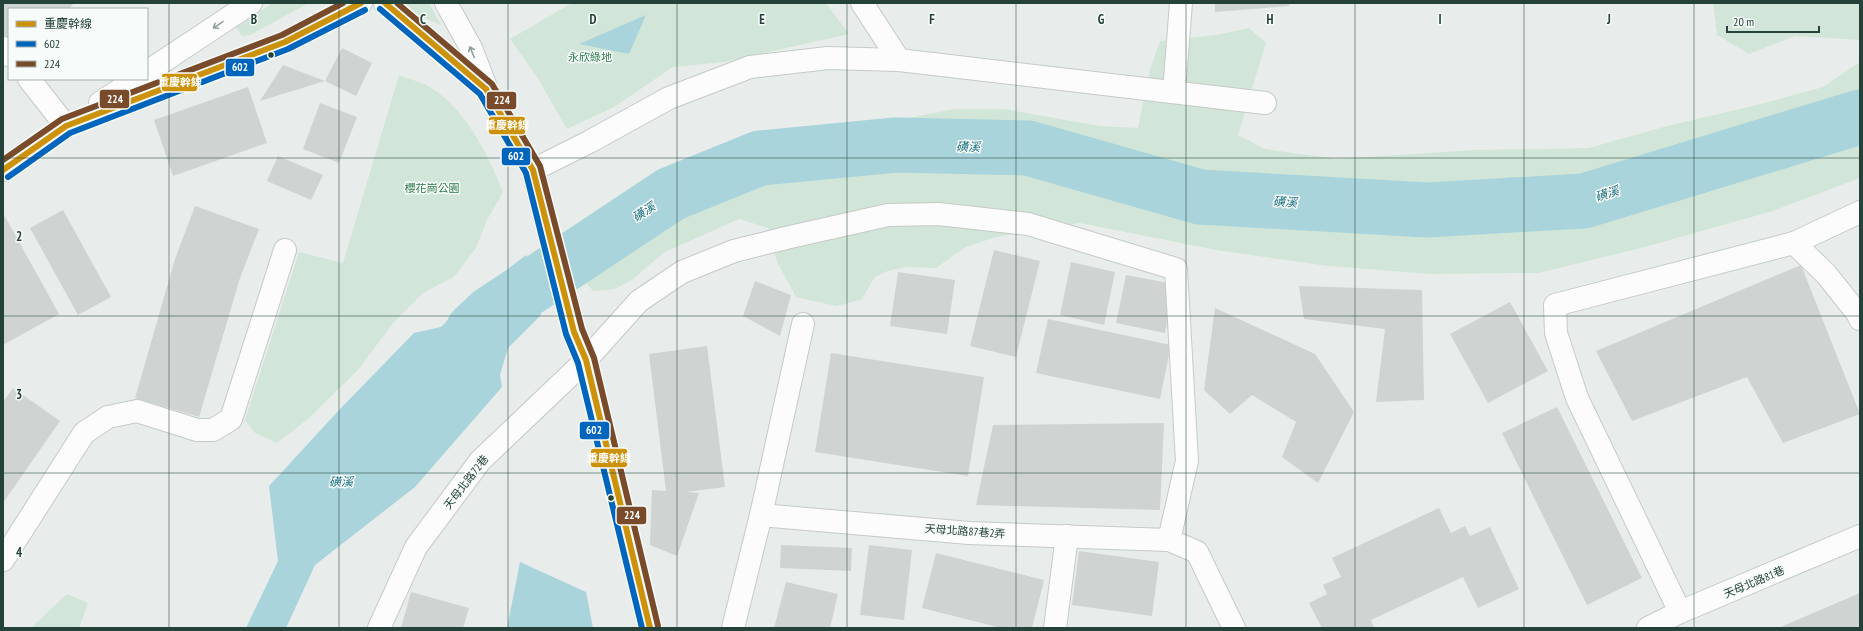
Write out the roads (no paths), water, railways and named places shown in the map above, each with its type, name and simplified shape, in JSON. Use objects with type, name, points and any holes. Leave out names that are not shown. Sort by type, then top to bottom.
[{"type":"street","points":[[148,71],[251,3]]},
{"type":"street","points":[[66,126],[285,42],[361,3]]},
{"type":"street","points":[[385,3],[486,89]]},
{"type":"street","points":[[446,3],[471,48],[486,89],[533,170],[574,332],[586,360],[650,628]]},
{"type":"street","points":[[862,3],[899,60]]},
{"type":"street","points":[[1174,92],[1181,3]]},
{"type":"street","points":[[533,170],[589,142],[669,98],[750,67],[828,58],[899,60],[1265,103]]},
{"type":"street","points":[[30,80],[66,126]]},
{"type":"street","points":[[3,170],[135,80]]},
{"type":"street","points":[[1680,612],[1577,398],[1556,333],[1555,305],[1794,242],[1860,212]]},
{"type":"street","name":"天母北路72巷","points":[[379,628],[416,547],[480,461],[586,360],[639,302],[682,272],[734,250],[888,215],[939,214],[1028,224],[1176,269],[1187,461],[1169,540]]},
{"type":"street","points":[[1794,242],[1826,274],[1857,313],[1860,319]]},
{"type":"street","points":[[3,560],[84,433],[108,417],[136,412],[197,430],[213,430],[231,419],[285,250]]},
{"type":"street","points":[[733,628],[762,515],[803,324]]},
{"type":"street","name":"天母北路87巷2弄","points":[[762,515],[969,533],[1169,540]]},
{"type":"street","points":[[1054,628],[1067,536]]},
{"type":"street","name":"天母北路81巷","points":[[1648,628],[1680,612],[1860,536]]},
{"type":"street","points":[[1169,540],[1197,552],[1234,628]]},
{"type":"water","points":[[646,15],[629,54],[579,44]]},
{"type":"water","points":[[526,255],[541,315],[508,348],[500,375],[502,387],[415,487],[315,565],[286,628],[246,628],[278,561],[269,486],[340,409],[414,333],[441,327],[467,301]]},
{"type":"water","points":[[520,562],[586,592],[593,628],[507,628]]},
{"type":"waterway","name":"磺溪","points":[[473,330],[490,314],[671,194],[760,158],[896,145],[1028,148],[1200,197],[1427,210],[1584,201],[1860,117]]},
{"type":"park label","name":"永欣綠地","points":[[590,57]]},
{"type":"park label","name":"櫻花崗公園","points":[[432,188]]}]
